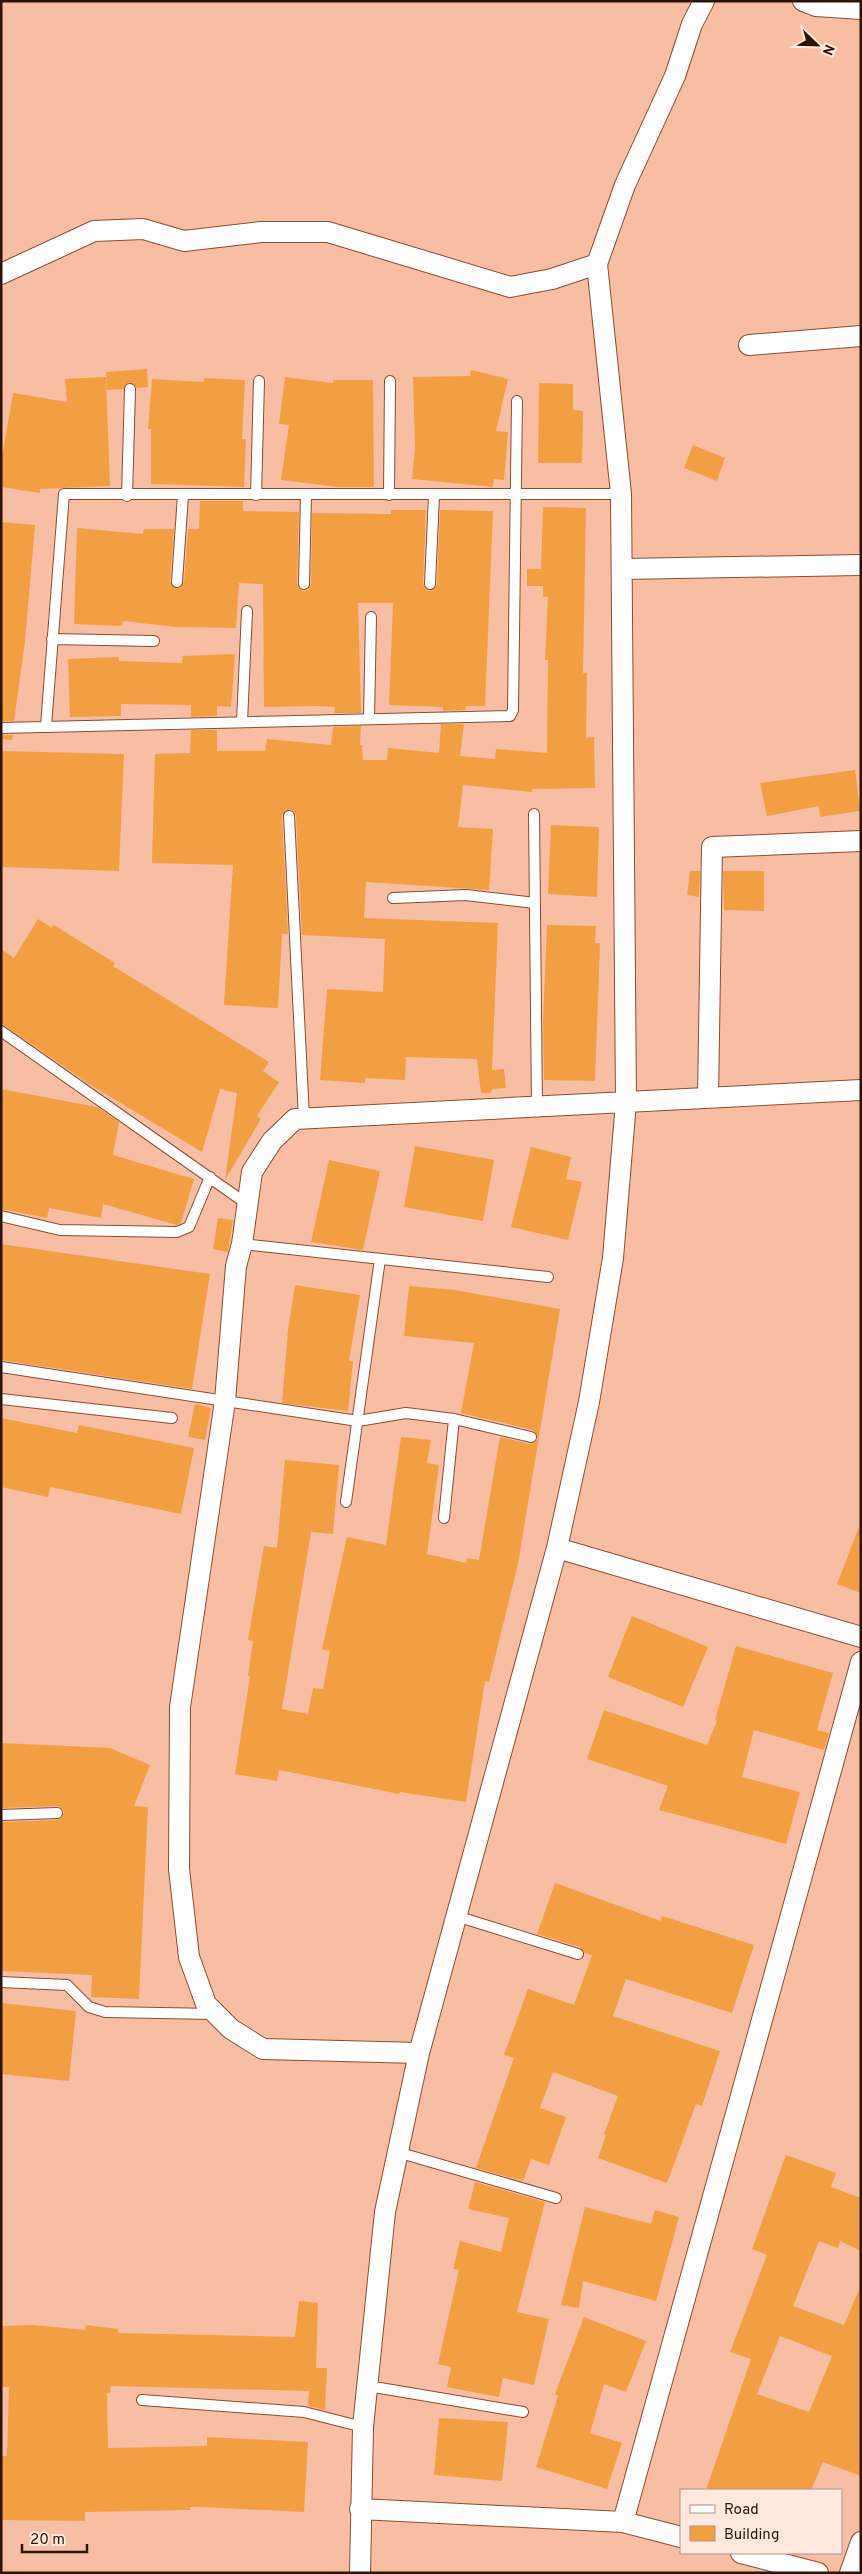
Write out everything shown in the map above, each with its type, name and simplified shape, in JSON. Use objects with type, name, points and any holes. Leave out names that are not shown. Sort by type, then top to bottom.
[{"type":"street","points":[[360,2573],[363,2427],[385,2212],[419,2053],[558,1548],[589,1402],[613,1258],[626,1102],[621,494],[597,264],[625,185],[675,76],[692,24],[704,1]]},
{"type":"street","points":[[803,1],[816,6],[861,9]]},
{"type":"street","points":[[1,274],[94,231],[143,229],[184,242],[261,232],[328,232],[510,287],[552,279],[597,264]]},
{"type":"street","points":[[749,345],[861,336]]},
{"type":"street","points":[[622,569],[861,565]]},
{"type":"street","points":[[708,1098],[712,847],[861,841]]},
{"type":"street","points":[[419,2053],[263,2048],[231,2029],[206,2004],[189,1957],[179,1869],[180,1707],[225,1401],[236,1266],[242,1244],[252,1172],[272,1141],[295,1119],[861,1090]]},
{"type":"street","points":[[558,1548],[861,1637]]},
{"type":"street","points":[[622,2522],[861,1662]]},
{"type":"street","points":[[360,2509],[622,2522],[680,2537]]},
{"type":"street","points":[[850,2573],[861,2542]]},
{"type":"street","points":[[745,2554],[818,2573]]},
{"type":"lane","points":[[256,495],[259,381]]},
{"type":"lane","points":[[389,495],[390,381]]},
{"type":"lane","points":[[127,496],[130,389]]},
{"type":"lane","points":[[1,728],[510,716],[513,710],[517,401]]},
{"type":"lane","points":[[46,726],[64,494],[72,492],[127,496],[621,494]]},
{"type":"lane","points":[[177,582],[183,495]]},
{"type":"lane","points":[[304,584],[306,495]]},
{"type":"lane","points":[[430,584],[434,495]]},
{"type":"lane","points":[[242,722],[247,610]]},
{"type":"lane","points":[[369,719],[371,617]]},
{"type":"lane","points":[[52,638],[154,641]]},
{"type":"lane","points":[[534,814],[537,1107]]},
{"type":"lane","points":[[289,816],[304,1118]]},
{"type":"lane","points":[[393,898],[466,895],[535,903]]},
{"type":"lane","points":[[1,1031],[247,1204]]},
{"type":"lane","points":[[1,1216],[60,1230],[178,1232],[190,1227],[210,1177]]},
{"type":"lane","points":[[242,1244],[548,1277]]},
{"type":"lane","points":[[346,1502],[380,1259]]},
{"type":"lane","points":[[1,1367],[358,1421],[406,1413],[454,1419],[532,1438]]},
{"type":"lane","points":[[1,1399],[172,1418]]},
{"type":"lane","points":[[444,1518],[454,1419]]},
{"type":"lane","points":[[1,1815],[58,1813]]},
{"type":"lane","points":[[456,1916],[578,1954]]},
{"type":"lane","points":[[1,1982],[67,1985],[89,2007],[105,2012],[217,2014]]},
{"type":"lane","points":[[398,2152],[556,2198]]},
{"type":"lane","points":[[368,2386],[523,2412]]},
{"type":"lane","points":[[142,2400],[304,2412],[363,2427]]},
{"type":"building","points":[[147,369],[148,387],[137,388],[130,382],[123,389],[107,390],[106,372]]},
{"type":"building","points":[[471,370],[508,379],[496,431],[508,432],[504,480],[494,479],[493,487],[412,479],[415,448],[413,377],[470,376]]},
{"type":"building","points":[[106,377],[110,486],[40,489],[40,493],[1,487],[1,463],[13,393],[67,402],[65,379]]},
{"type":"building","points":[[285,377],[333,383],[333,380],[373,380],[374,487],[338,487],[281,480],[289,425],[279,424]]},
{"type":"building","points":[[204,378],[245,380],[242,439],[246,439],[244,487],[151,484],[151,429],[148,429],[152,379],[204,382]]},
{"type":"building","points":[[539,383],[573,384],[573,410],[583,411],[582,463],[538,463]]},
{"type":"building","points":[[693,445],[725,458],[717,481],[684,468]]},
{"type":"building","points":[[200,501],[243,501],[243,511],[299,512],[297,584],[303,591],[308,590],[311,584],[312,513],[391,514],[391,510],[426,510],[423,584],[430,591],[437,584],[440,510],[493,511],[485,706],[466,706],[466,710],[443,711],[443,707],[389,705],[393,603],[358,603],[361,713],[334,713],[335,707],[264,707],[263,584],[239,583],[236,628],[176,627],[123,621],[122,626],[74,624],[77,528],[143,534],[144,529],[174,529],[170,582],[174,588],[180,588],[184,582],[188,529],[199,529]]},
{"type":"building","points":[[543,507],[586,508],[583,673],[587,673],[586,738],[594,737],[595,788],[532,789],[532,792],[463,785],[458,827],[493,829],[489,890],[366,882],[364,918],[498,923],[492,1070],[504,1069],[506,1088],[492,1089],[491,1093],[481,1093],[477,1059],[406,1057],[405,1080],[365,1078],[365,1083],[320,1080],[327,989],[383,992],[385,939],[302,935],[296,816],[293,810],[286,810],[282,816],[288,934],[282,934],[278,1008],[224,1005],[233,865],[152,863],[155,754],[190,753],[191,730],[217,730],[217,751],[265,751],[267,739],[331,745],[333,727],[361,726],[360,745],[362,745],[363,760],[387,760],[388,748],[439,753],[441,724],[464,724],[460,756],[495,759],[496,749],[547,753],[548,660],[545,660],[548,597],[543,597],[543,586],[527,586],[527,569],[541,569]]},
{"type":"building","points":[[1,522],[35,525],[25,642],[14,721],[1,721]]},
{"type":"building","points":[[235,654],[231,707],[217,706],[217,716],[191,717],[191,705],[121,704],[121,716],[70,717],[68,659],[119,657],[119,661],[182,663],[183,656]]},
{"type":"building","points":[[1,735],[13,735],[12,740],[1,739]]},
{"type":"building","points":[[1,751],[124,754],[119,871],[1,867]]},
{"type":"building","points":[[855,770],[860,811],[820,817],[819,806],[767,816],[760,783]]},
{"type":"building","points":[[551,825],[599,827],[597,897],[548,894]]},
{"type":"building","points":[[690,871],[700,871],[699,897],[687,895]]},
{"type":"building","points":[[723,871],[764,871],[764,911],[724,910]]},
{"type":"building","points":[[38,919],[52,928],[54,925],[115,963],[113,966],[269,1062],[263,1071],[279,1082],[257,1116],[261,1119],[225,1180],[237,1093],[220,1089],[202,1152],[89,1084],[1,1023],[1,949],[14,958]]},
{"type":"building","points":[[547,925],[596,926],[595,943],[600,943],[595,1081],[544,1080],[543,1022]]},
{"type":"building","points":[[1,1089],[97,1107],[119,1122],[113,1155],[194,1179],[181,1223],[177,1225],[103,1204],[101,1218],[49,1208],[47,1218],[1,1209]]},
{"type":"building","points":[[415,1146],[494,1160],[483,1221],[404,1207]]},
{"type":"building","points":[[531,1147],[571,1157],[566,1179],[582,1182],[568,1240],[511,1227]]},
{"type":"building","points":[[329,1160],[380,1171],[363,1250],[311,1242]]},
{"type":"building","points":[[218,1218],[233,1220],[228,1252],[213,1249]]},
{"type":"building","points":[[1,1244],[210,1274],[192,1389],[1,1360]]},
{"type":"building","points":[[295,1285],[360,1295],[349,1361],[353,1361],[348,1411],[282,1403],[288,1330]]},
{"type":"building","points":[[409,1286],[455,1290],[560,1309],[518,1564],[489,1682],[485,1681],[466,1802],[400,1792],[399,1794],[279,1770],[277,1781],[235,1774],[250,1676],[248,1676],[253,1641],[248,1640],[264,1546],[277,1548],[285,1460],[339,1465],[333,1534],[311,1532],[282,1709],[308,1714],[313,1688],[323,1689],[330,1651],[322,1649],[347,1537],[386,1545],[401,1437],[431,1440],[427,1463],[439,1465],[427,1554],[466,1563],[467,1558],[479,1560],[500,1437],[530,1444],[538,1439],[533,1430],[461,1413],[474,1343],[404,1336]]},
{"type":"building","points":[[195,1404],[211,1408],[205,1440],[188,1437]]},
{"type":"building","points":[[1,1418],[77,1433],[79,1425],[194,1448],[181,1514],[50,1487],[48,1497],[1,1487]]},
{"type":"building","points":[[859,1527],[861,1527],[861,1593],[837,1584]]},
{"type":"building","points":[[632,1616],[708,1647],[683,1707],[608,1677]]},
{"type":"building","points":[[736,1646],[833,1673],[817,1730],[829,1733],[824,1750],[754,1730],[742,1777],[800,1792],[786,1844],[659,1810],[668,1786],[587,1759],[604,1710],[707,1745],[717,1721],[715,1720]]},
{"type":"building","points":[[1,1743],[110,1748],[150,1765],[134,1806],[148,1807],[139,1999],[91,1997],[92,1975],[1,1971],[1,1822],[57,1820],[64,1813],[63,1809],[57,1806],[1,1808]]},
{"type":"building","points":[[555,1883],[661,1921],[662,1916],[754,1945],[732,2013],[626,1979],[613,2016],[720,2051],[702,2106],[696,2104],[667,2183],[598,2158],[606,2135],[604,2134],[618,2096],[553,2072],[540,2108],[566,2117],[549,2165],[531,2159],[523,2181],[476,2168],[514,2058],[504,2055],[528,1989],[574,2005],[592,1955],[585,1953],[580,1947],[537,1934]]},
{"type":"building","points":[[1,2003],[76,2011],[69,2081],[1,2074]]},
{"type":"building","points":[[786,2155],[836,2173],[831,2187],[861,2198],[861,2251],[840,2241],[838,2248],[819,2241],[793,2306],[844,2325],[861,2285],[861,2476],[823,2462],[811,2489],[706,2489],[751,2359],[730,2352],[767,2255],[752,2249]],"holes":[[[780,2336],[832,2356],[809,2412],[757,2394]]]},
{"type":"building","points":[[475,2182],[545,2202],[517,2312],[549,2319],[534,2385],[503,2378],[499,2397],[447,2387],[451,2367],[438,2364],[459,2270],[453,2269],[460,2241],[501,2252],[509,2218],[468,2209]]},
{"type":"building","points":[[585,2207],[651,2224],[655,2210],[679,2217],[656,2301],[583,2281],[579,2308],[561,2305]]},
{"type":"building","points":[[299,2301],[318,2303],[316,2368],[327,2368],[325,2410],[308,2406],[309,2391],[111,2386],[110,2393],[107,2393],[108,2448],[207,2446],[207,2437],[308,2442],[304,2512],[190,2507],[190,2510],[85,2512],[85,2521],[1,2520],[1,2456],[7,2456],[9,2387],[1,2387],[1,2326],[33,2325],[85,2330],[86,2325],[118,2329],[118,2333],[295,2337]]},
{"type":"building","points":[[584,2317],[646,2341],[626,2392],[604,2384],[590,2433],[622,2443],[607,2489],[536,2467],[558,2396],[555,2394]]},
{"type":"building","points":[[439,2418],[508,2422],[502,2481],[434,2475]]}]
